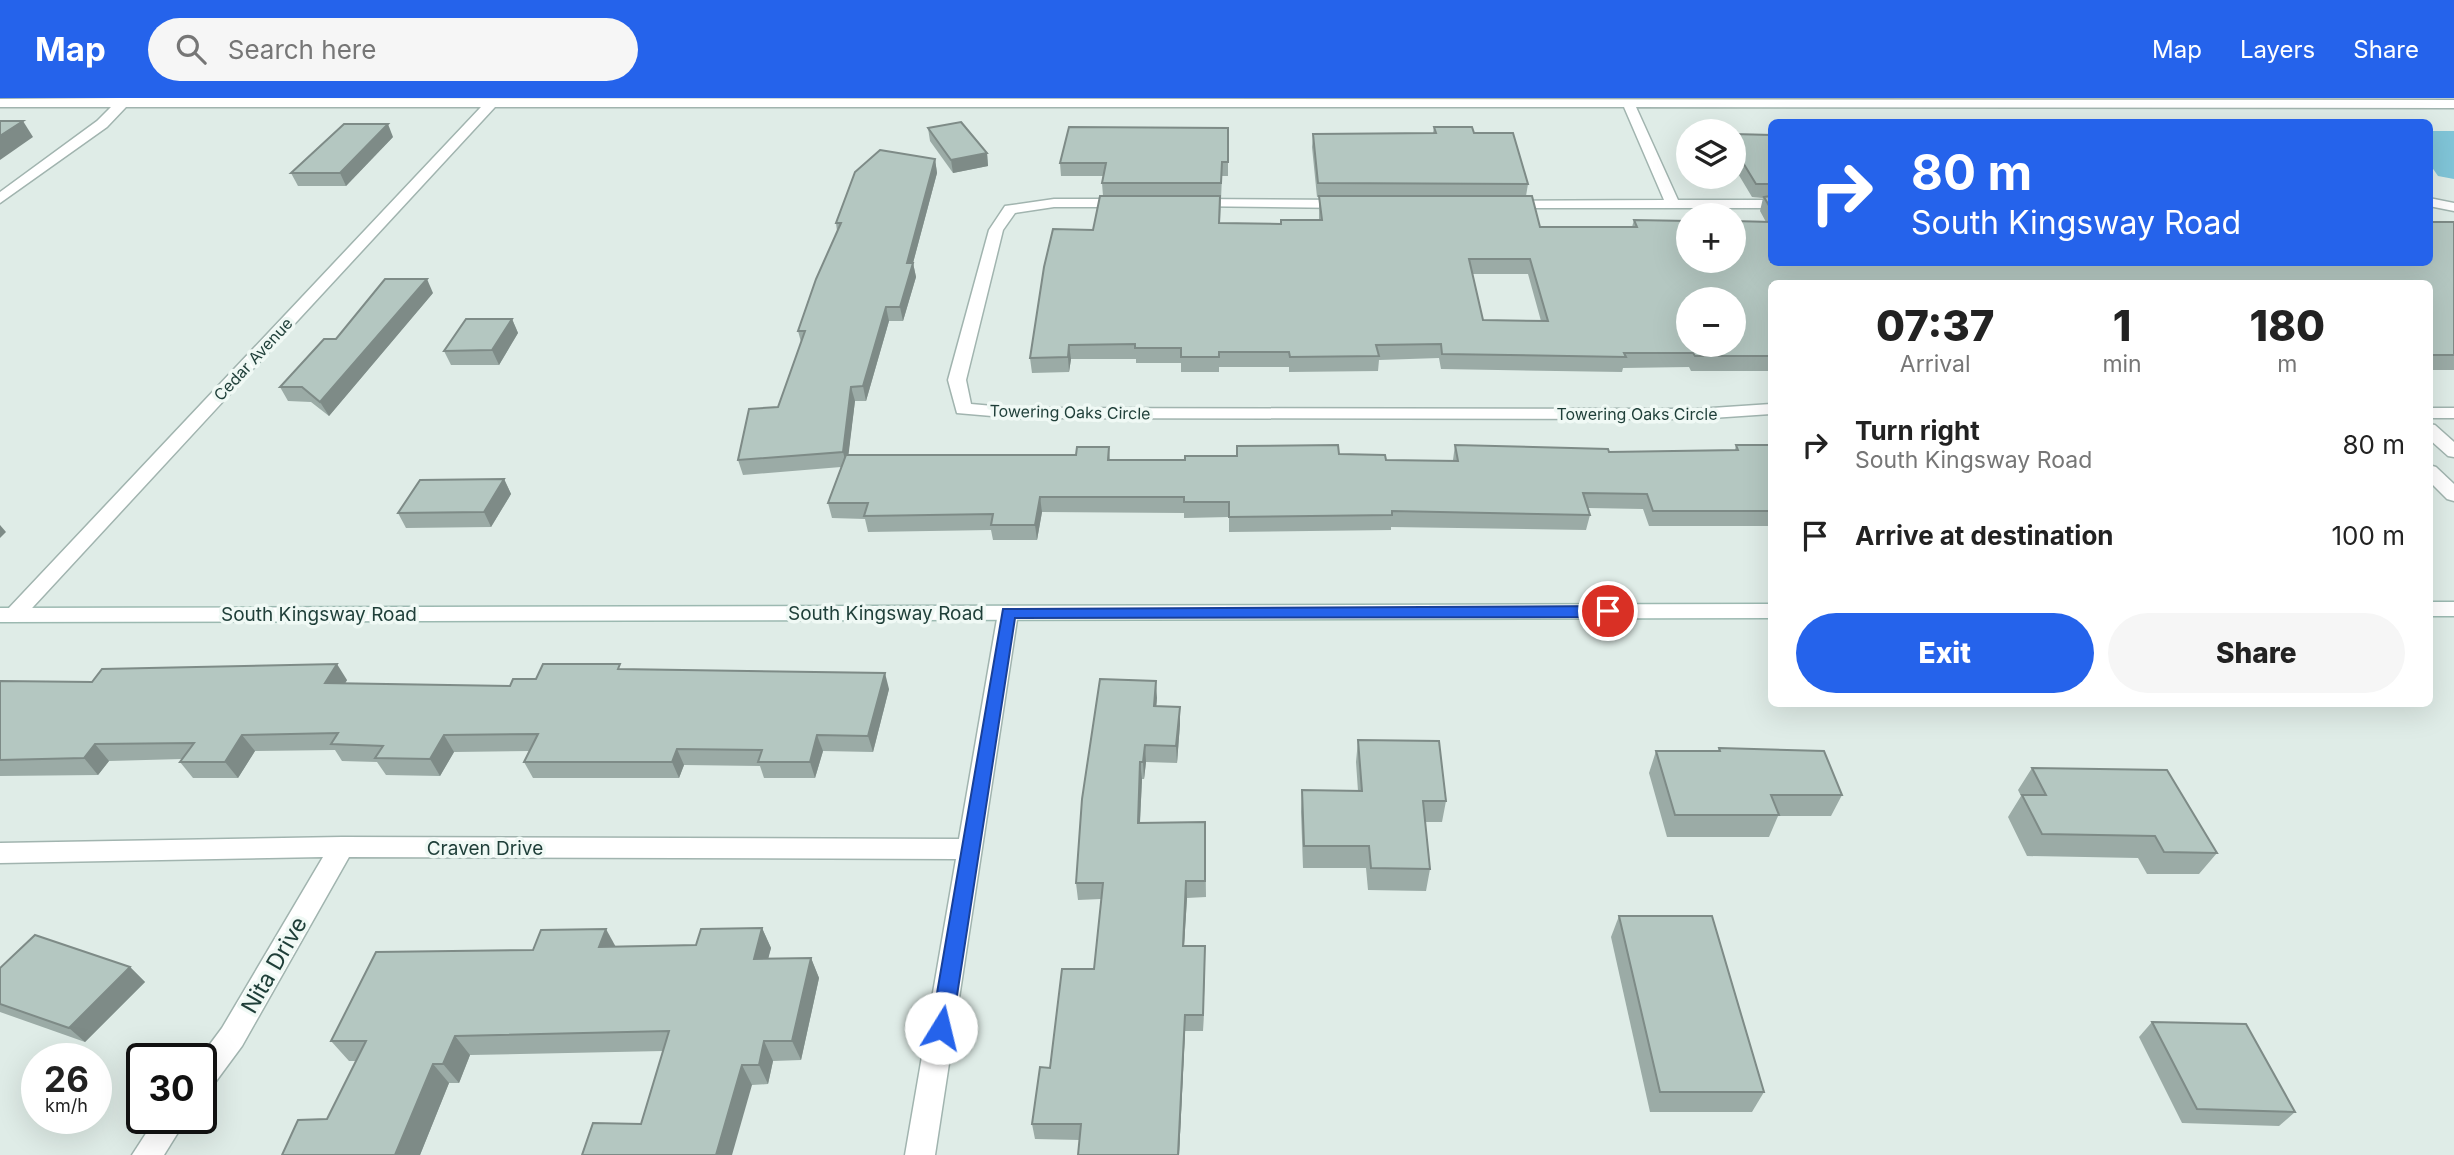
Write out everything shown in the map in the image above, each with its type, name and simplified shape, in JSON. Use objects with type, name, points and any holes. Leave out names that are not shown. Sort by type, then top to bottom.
[{"type":"street","points":[[0,199],[102,124],[125,101]]},
{"type":"street","points":[[0,103],[2347,101],[2454,104]]},
{"type":"street","name":"Cedar Avenue","points":[[7,615],[492,103]]},
{"type":"street","points":[[1628,103],[1673,204]]},
{"type":"street","name":"Towering Oaks Circle","points":[[1137,203],[1054,203],[1010,209],[996,230],[957,380],[963,409],[1015,413],[1697,414],[1768,409]]},
{"type":"street","points":[[1178,203],[1357,204]]},
{"type":"street","points":[[2433,203],[2454,207]]},
{"type":"street","points":[[1494,204],[1768,204]]},
{"type":"street","points":[[2433,413],[2454,413]]},
{"type":"street","points":[[2433,433],[2454,452]]},
{"type":"street","points":[[2433,475],[2454,495]]},
{"type":"street","points":[[2433,609],[2454,609]]},
{"type":"street","name":"South Kingsway Road","points":[[7,615],[1768,611]]},
{"type":"street","points":[[920,1155],[1008,613]]},
{"type":"street","name":"Craven Drive","points":[[0,853],[342,847],[971,849]]},
{"type":"street","name":"Nita Drive","points":[[217,1057],[232,1037],[342,847]]},
{"type":"street","points":[[147,1155],[162,1134]]},
{"type":"water","points":[[2433,131],[2454,131],[2454,179],[2438,176],[2433,169]]},
{"type":"building","points":[[0,121],[23,121],[0,136]]},
{"type":"building","points":[[961,122],[987,153],[951,160],[928,128]]},
{"type":"building","points":[[344,124],[388,124],[340,173],[291,173]]},
{"type":"building","points":[[1069,127],[1228,128],[1228,162],[1222,162],[1221,183],[1102,183],[1106,163],[1060,163]]},
{"type":"building","points":[[1434,127],[1472,127],[1474,133],[1513,133],[1528,184],[1318,183],[1313,134],[1436,133]]},
{"type":"building","points":[[1746,134],[1768,135],[1768,184],[1756,184],[1746,168]]},
{"type":"building","points":[[880,150],[935,159],[907,263],[913,263],[900,307],[886,307],[863,386],[851,387],[843,452],[738,460],[749,409],[778,407],[805,331],[798,331],[816,279],[841,223],[836,223],[855,172]]},
{"type":"building","points":[[1100,196],[1220,196],[1219,223],[1281,224],[1281,220],[1322,220],[1319,196],[1532,196],[1540,227],[1637,227],[1634,220],[1676,221],[1676,273],[1746,273],[1746,221],[1768,222],[1768,266],[2433,266],[2433,222],[2454,222],[2454,355],[2433,355],[2433,280],[1768,280],[1768,356],[1746,356],[1746,287],[1676,287],[1676,353],[1624,353],[1626,357],[1442,354],[1441,344],[1376,345],[1379,356],[1290,357],[1289,352],[1219,352],[1219,357],[1181,357],[1181,348],[1135,348],[1135,344],[1069,345],[1068,357],[1030,358],[1044,267],[1053,229],[1093,230]],"holes":[[[1469,259],[1530,259],[1548,321],[1483,320]]]},
{"type":"building","points":[[385,279],[427,279],[320,402],[302,387],[280,387],[324,339],[336,339]]},
{"type":"building","points":[[466,319],[512,319],[492,350],[444,351]]},
{"type":"building","points":[[1338,445],[1339,454],[1385,455],[1386,460],[1458,461],[1455,445],[1608,449],[1609,452],[1738,450],[1736,445],[1768,445],[1768,511],[1653,511],[1647,494],[1583,493],[1590,515],[1392,511],[1392,515],[1229,517],[1229,502],[1184,502],[1184,497],[1040,497],[1035,525],[991,525],[993,514],[864,516],[868,503],[828,503],[846,455],[1076,455],[1077,447],[1109,447],[1108,460],[1185,460],[1185,456],[1237,456],[1237,446]]},
{"type":"building","points":[[504,479],[484,512],[398,513],[420,480]]},
{"type":"building","points":[[337,664],[325,683],[510,686],[513,679],[536,679],[543,664],[620,664],[618,669],[885,673],[868,736],[817,735],[810,762],[758,762],[762,750],[677,749],[672,762],[524,762],[538,734],[444,735],[430,759],[375,758],[383,746],[331,744],[338,733],[242,735],[225,762],[180,762],[194,743],[95,744],[84,758],[0,760],[0,681],[92,682],[102,669]]},
{"type":"building","points":[[1100,679],[1156,681],[1154,706],[1180,707],[1176,746],[1145,745],[1143,762],[1140,762],[1138,823],[1205,822],[1205,881],[1186,881],[1183,946],[1205,946],[1203,1015],[1185,1015],[1178,1155],[1078,1155],[1081,1124],[1032,1124],[1040,1067],[1050,1068],[1062,969],[1094,969],[1103,883],[1076,883],[1082,799]]},
{"type":"building","points":[[1358,740],[1439,741],[1446,801],[1423,801],[1430,869],[1371,868],[1369,846],[1304,846],[1302,790],[1362,791]]},
{"type":"building","points":[[1719,748],[1824,751],[1842,795],[1771,795],[1779,815],[1675,815],[1656,751],[1720,751]]},
{"type":"building","points":[[2032,768],[2167,770],[2217,853],[2164,852],[2155,836],[2042,834],[2022,795],[2046,795]]},
{"type":"building","points":[[1619,916],[1712,916],[1764,1092],[1660,1092]]},
{"type":"building","points":[[762,928],[754,959],[811,958],[792,1041],[764,1041],[759,1065],[742,1065],[716,1155],[582,1155],[593,1123],[641,1124],[669,1031],[455,1036],[443,1064],[433,1064],[395,1155],[282,1155],[298,1120],[327,1119],[366,1041],[331,1041],[376,952],[533,950],[541,930],[606,929],[599,947],[696,945],[701,929]]},
{"type":"building","points":[[35,935],[130,967],[69,1028],[0,1004],[0,968]]},
{"type":"building","points":[[2152,1022],[2246,1024],[2295,1112],[2197,1109]]},
{"type":"route","points":[[941,1028],[1008,613],[1608,611]]}]
